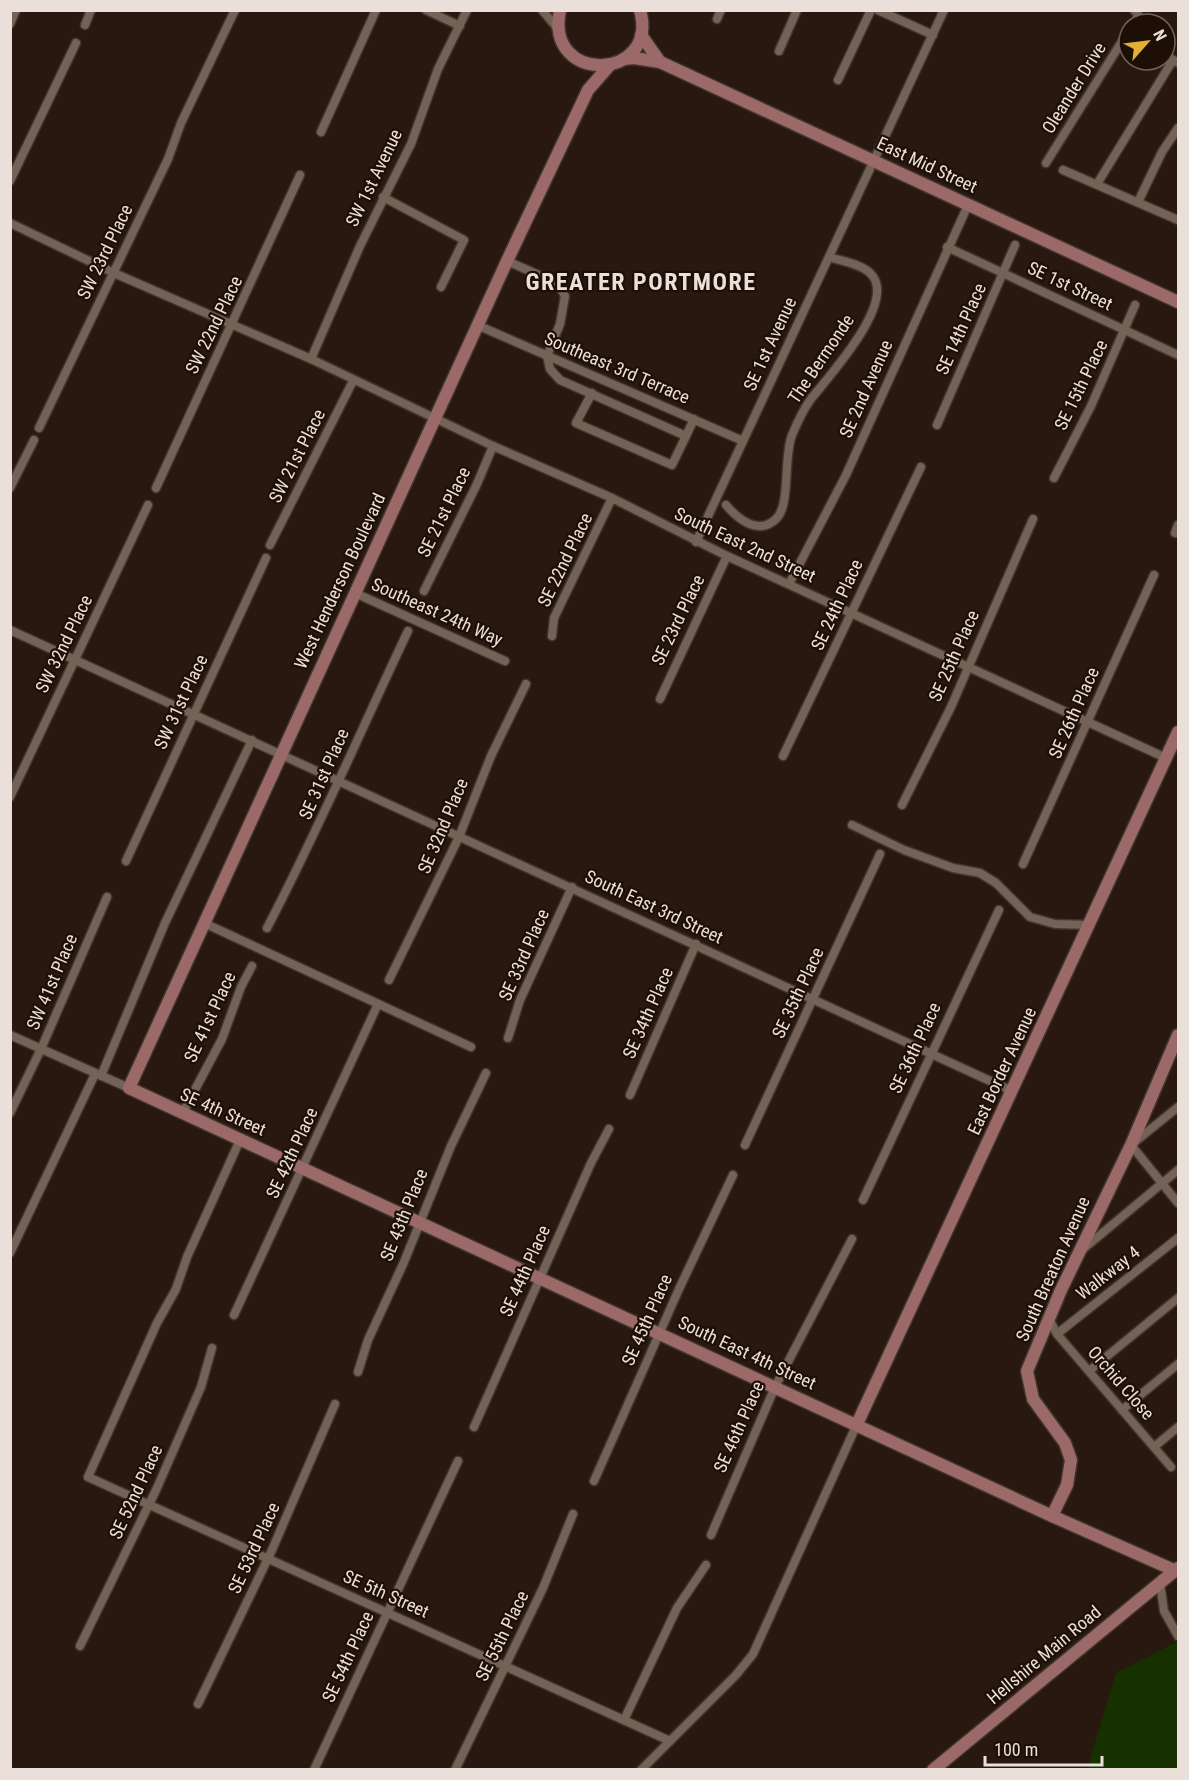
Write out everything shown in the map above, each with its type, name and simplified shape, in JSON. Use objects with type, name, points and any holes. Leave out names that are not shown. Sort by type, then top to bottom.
[{"type":"street","points":[[10,24],[16,10]]},
{"type":"street","points":[[85,25],[91,10]]},
{"type":"street","name":"SW 23rd Place","points":[[39,428],[168,159],[235,10]]},
{"type":"street","points":[[321,132],[376,10]]},
{"type":"street","points":[[426,10],[460,26]]},
{"type":"street","name":"SW 1st Avenue","points":[[311,359],[383,197],[411,144],[438,69],[467,10]]},
{"type":"street","points":[[542,10],[558,29],[567,50],[584,63],[609,66],[624,59],[638,44],[641,34],[640,10]]},
{"type":"street","points":[[558,29],[560,10]]},
{"type":"street","points":[[779,51],[797,10]]},
{"type":"street","points":[[838,80],[872,10]]},
{"type":"street","points":[[878,10],[933,35]]},
{"type":"street","name":"SE 1st Avenue","points":[[696,542],[944,10]]},
{"type":"street","points":[[641,34],[660,62]]},
{"type":"street","points":[[10,181],[75,42]]},
{"type":"street","name":"Oleander Drive","points":[[1046,163],[1117,49]]},
{"type":"street","name":"East Mid Street","points":[[624,59],[634,58],[660,62],[1179,302]]},
{"type":"street","points":[[584,63],[588,90]]},
{"type":"street","name":"West Henderson Boulevard","points":[[129,1088],[419,457],[433,418],[588,90],[609,66]]},
{"type":"street","points":[[1097,184],[1164,72]]},
{"type":"street","points":[[1138,202],[1162,152],[1179,128]]},
{"type":"street","points":[[1064,170],[1178,219]]},
{"type":"street","name":"SW 22nd Place","points":[[156,488],[230,324],[269,249],[300,176]]},
{"type":"street","points":[[383,197],[464,240],[441,287]]},
{"type":"street","name":"SE 2nd Avenue","points":[[789,584],[846,476],[947,247],[968,205]]},
{"type":"street","name":"South East 2nd Street","points":[[10,224],[114,273],[311,359],[493,446],[612,498],[696,542],[1166,758]]},
{"type":"street","name":"SE 14th Place","points":[[937,425],[1015,245]]},
{"type":"street","name":"SE 1st Street","points":[[947,247],[1179,355]]},
{"type":"street","name":"The Bermonde","points":[[726,505],[741,521],[750,525],[767,525],[778,518],[785,497],[786,460],[793,433],[811,400],[864,327],[874,305],[877,288],[872,274],[860,267],[829,257]]},
{"type":"street","points":[[507,261],[560,286],[565,296],[560,324],[547,356],[550,369],[560,380],[686,436]]},
{"type":"street","name":"SE 15th Place","points":[[1054,478],[1135,305]]},
{"type":"street","name":"Southeast 3rd Terrace","points":[[477,325],[743,441]]},
{"type":"street","name":"SW 21st Place","points":[[270,545],[353,381]]},
{"type":"street","points":[[592,393],[576,423],[672,465],[694,419]]},
{"type":"street","points":[[10,488],[34,440]]},
{"type":"street","name":"SE 21st Place","points":[[424,591],[477,484],[493,446]]},
{"type":"street","name":"SE 24th Place","points":[[783,756],[849,613],[906,504],[921,467]]},
{"type":"street","name":"SE 22nd Place","points":[[552,636],[554,618],[612,498]]},
{"type":"street","name":"SW 32nd Place","points":[[10,797],[148,505]]},
{"type":"street","name":"SE 25th Place","points":[[902,805],[951,707],[1033,519]]},
{"type":"street","name":"SE 23rd Place","points":[[660,699],[727,556]]},
{"type":"street","name":"SW 31st Place","points":[[126,861],[266,558]]},
{"type":"street","name":"SE 26th Place","points":[[1023,864],[1154,575]]},
{"type":"street","name":"Southeast 24th Way","points":[[356,593],[505,661]]},
{"type":"street","name":"South East 3rd Street","points":[[10,630],[696,944],[813,1002],[1012,1091]]},
{"type":"street","name":"SE 31st Place","points":[[267,928],[320,824],[408,631]]},
{"type":"street","name":"SE 32nd Place","points":[[389,980],[459,837],[491,756],[526,684]]},
{"type":"street","name":"East Border Avenue","points":[[857,1424],[1179,732]]},
{"type":"street","points":[[10,1253],[98,1075],[165,923],[252,740]]},
{"type":"street","points":[[852,825],[904,850],[953,868],[980,873],[996,883],[1030,917],[1055,924],[1090,925]]},
{"type":"street","name":"SE 35th Place","points":[[746,1145],[880,854]]},
{"type":"street","name":"SE 33rd Place","points":[[508,1038],[520,1000],[572,887]]},
{"type":"street","name":"SW 41st Place","points":[[10,1113],[41,1049],[107,897]]},
{"type":"street","name":"SE 36th Place","points":[[863,1200],[999,910]]},
{"type":"street","points":[[204,923],[471,1047]]},
{"type":"street","name":"SE 34th Place","points":[[630,1095],[696,944]]},
{"type":"street","name":"SE 41st Place","points":[[182,1114],[222,1039],[241,987],[252,966]]},
{"type":"street","name":"SE 42th Place","points":[[234,1315],[378,1004]]},
{"type":"street","points":[[10,1035],[129,1088]]},
{"type":"street","name":"South Breaton Avenue","points":[[1052,1516],[1067,1485],[1071,1460],[1065,1443],[1033,1399],[1028,1371],[1077,1254],[1131,1145],[1178,1035]]},
{"type":"street","name":"SE 43th Place","points":[[358,1372],[368,1340],[451,1146],[486,1073]]},
{"type":"street","name":"SE 4th Street","points":[[129,1088],[303,1167]]},
{"type":"street","points":[[1179,1107],[1131,1145],[1179,1203]]},
{"type":"street","name":"SE 44th Place","points":[[474,1428],[591,1163],[609,1129]]},
{"type":"street","name":"SE 5th Street","points":[[240,1140],[187,1257],[176,1289],[157,1323],[88,1477],[670,1741]]},
{"type":"street","name":"South East 4th Street","points":[[303,1167],[1052,1516],[1177,1569]]},
{"type":"street","points":[[1077,1254],[1179,1170]]},
{"type":"street","name":"SE 45th Place","points":[[594,1481],[733,1175]]},
{"type":"street","name":"Walkway 4","points":[[1057,1334],[1179,1238]]},
{"type":"street","name":"SE 46th Place","points":[[711,1535],[775,1387],[852,1239]]},
{"type":"street","points":[[1089,1371],[1179,1298]]},
{"type":"street","name":"Orchid Close","points":[[1049,1319],[1057,1334],[1171,1467]]},
{"type":"street","name":"SE 52nd Place","points":[[80,1646],[201,1387],[212,1348]]},
{"type":"street","points":[[1122,1410],[1179,1364]]},
{"type":"street","name":"SE 53rd Place","points":[[198,1704],[268,1558],[335,1404]]},
{"type":"street","points":[[641,1770],[736,1675],[753,1653],[857,1424]]},
{"type":"street","points":[[1154,1447],[1179,1427]]},
{"type":"street","name":"SE 54th Place","points":[[314,1770],[458,1461]]},
{"type":"street","name":"SE 55th Place","points":[[455,1770],[543,1588],[573,1514]]},
{"type":"street","points":[[624,1720],[677,1608],[706,1565]]},
{"type":"street","name":"Hellshire Main Road","points":[[933,1770],[1177,1569]]},
{"type":"street","points":[[1160,1583],[1164,1611],[1179,1636]]},
{"type":"green space","points":[[1178,1641],[1178,1769],[1087,1769],[1116,1673]]},
{"type":"district","name":"GREATER PORTMORE","points":[[641,282]]}]
